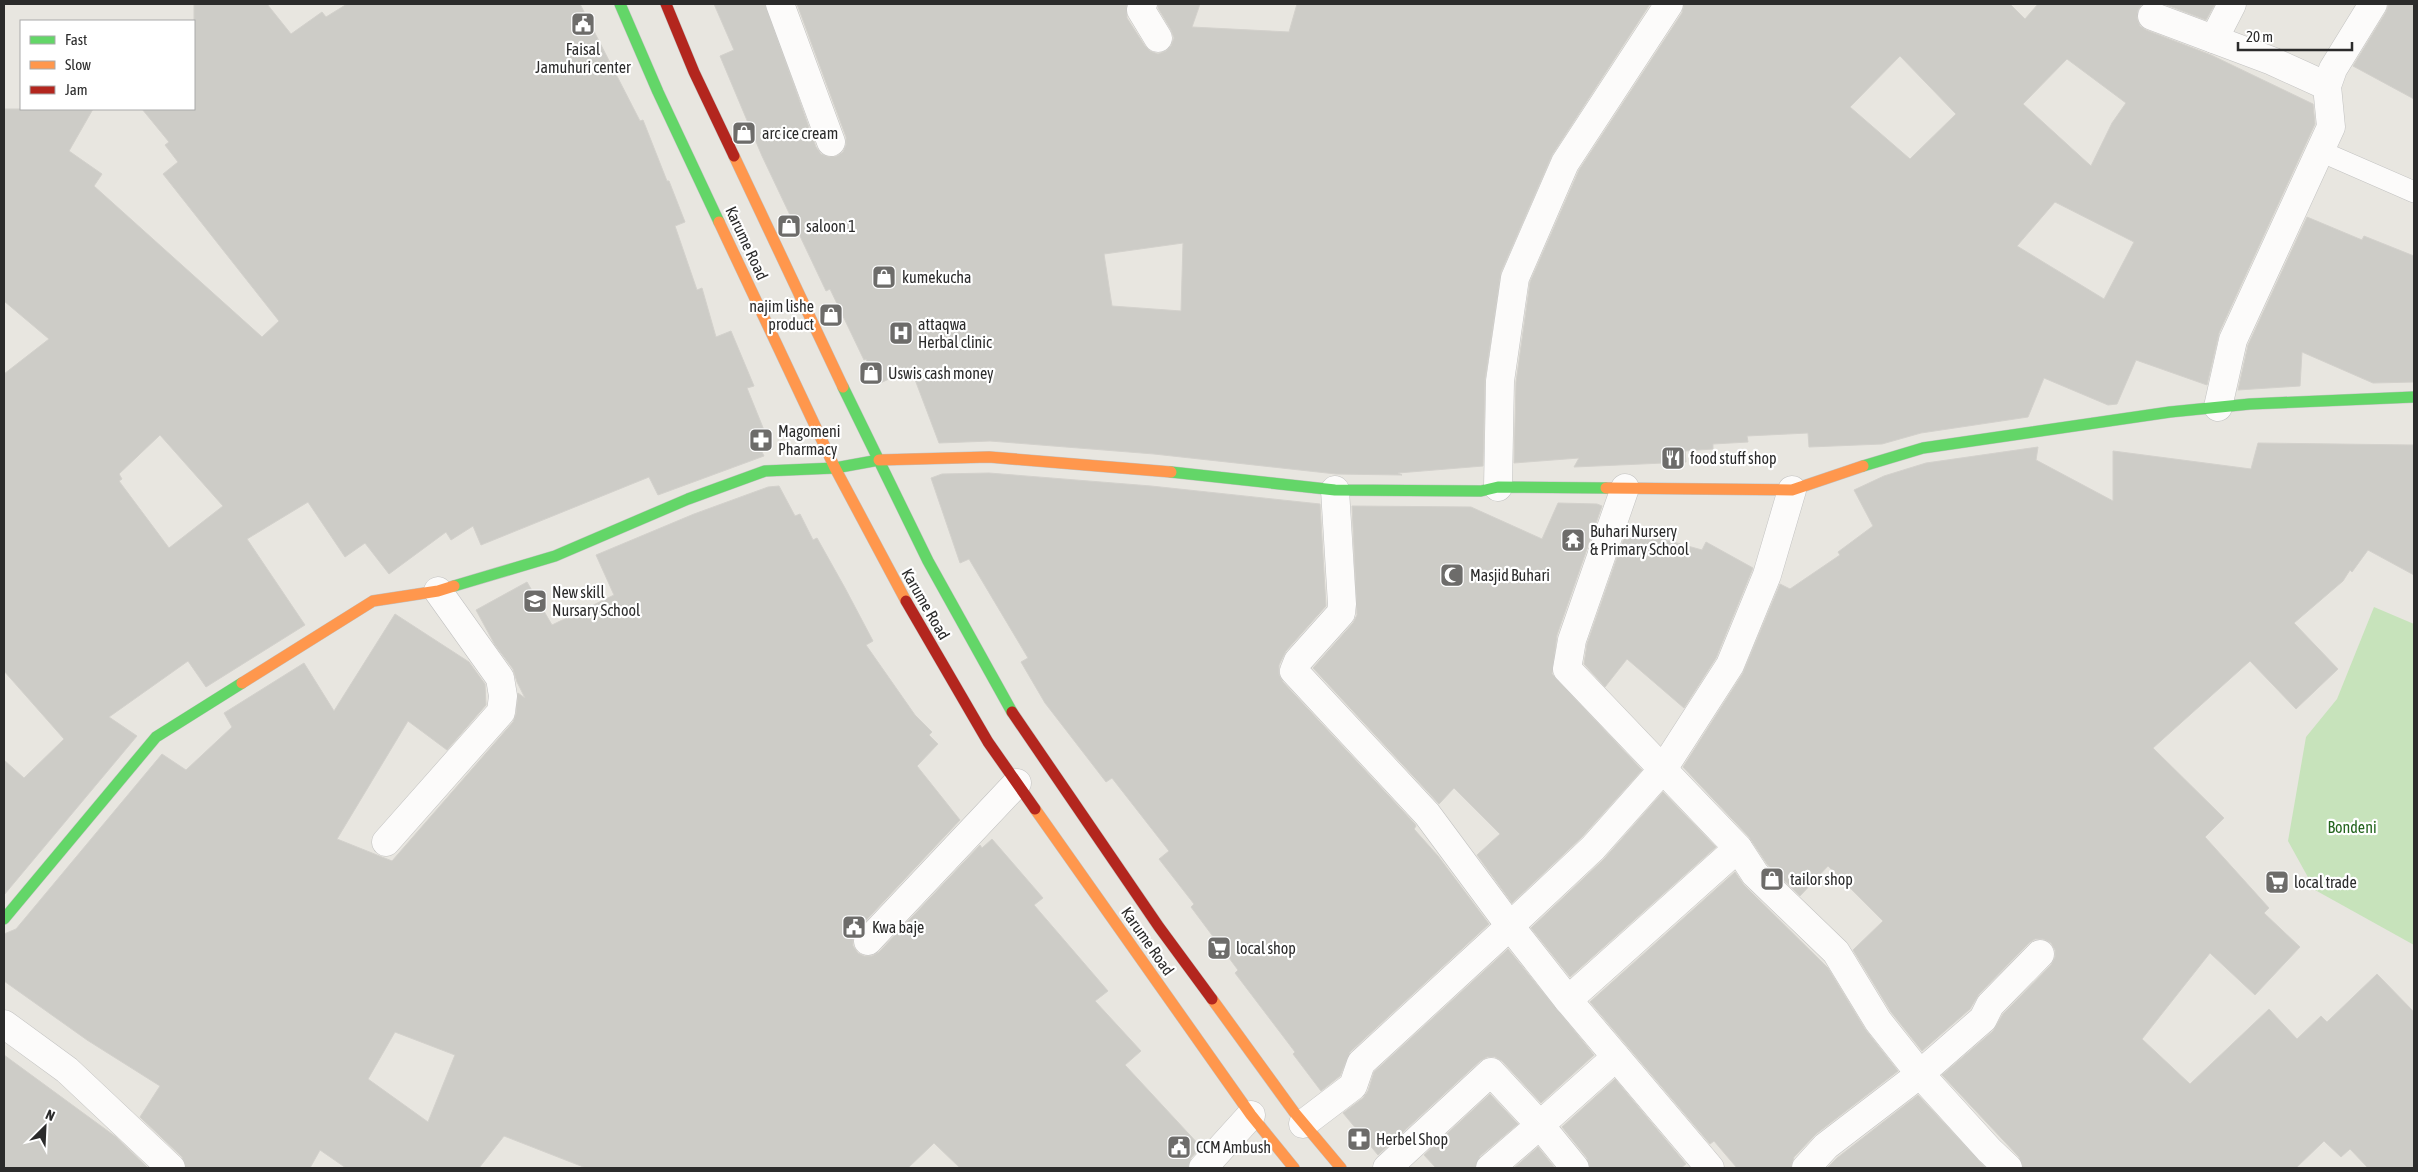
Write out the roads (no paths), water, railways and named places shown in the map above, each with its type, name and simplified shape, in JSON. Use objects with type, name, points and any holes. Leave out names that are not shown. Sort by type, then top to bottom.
[{"type":"main road","name":"Karume Road","points":[[620,4],[835,468],[894,581],[988,742],[1251,1115],[1294,1168]]},
{"type":"main road","points":[[666,4],[694,72],[877,460],[928,561],[1019,724],[1159,927],[1303,1124],[1340,1168]]},
{"type":"main road","points":[[4,919],[84,827],[156,737],[373,601],[438,590],[555,556],[688,499],[765,471],[835,468],[877,460],[989,457],[1152,470],[1335,490],[1481,491],[1498,487],[1792,490],[1830,475],[1923,448],[2170,412],[2218,407],[2414,397]]},
{"type":"street","points":[[780,4],[832,142]]},
{"type":"street","points":[[1143,4],[1141,10],[1158,38]]},
{"type":"street","points":[[1498,487],[1500,381],[1515,278],[1565,163],[1669,4]]},
{"type":"street","points":[[2214,39],[2232,4]]},
{"type":"street","points":[[2218,407],[2233,340],[2331,127],[2327,86],[2333,69],[2365,6]]},
{"type":"street","points":[[2152,16],[2272,61],[2327,86]]},
{"type":"street","points":[[1625,488],[1572,640],[1567,668],[1738,848],[1755,874],[1836,952],[1878,1021],[1920,1074],[1989,1150],[2008,1168]]},
{"type":"street","points":[[1335,490],[1341,613],[1298,661],[1294,671],[1427,814],[1510,926],[1568,1000],[1710,1168]]},
{"type":"street","points":[[1303,1124],[1353,1086],[1361,1063],[1593,848],[1663,769],[1730,666],[1768,575],[1792,490]]},
{"type":"street","points":[[386,842],[500,712],[504,696],[500,678],[438,590]]},
{"type":"street","points":[[868,941],[1016,783]]},
{"type":"street","points":[[1568,1000],[1738,848]]},
{"type":"street","points":[[1806,1168],[1826,1146],[1920,1074],[1983,1019],[1990,1005],[2040,954]]},
{"type":"street","points":[[4,1024],[67,1070],[171,1168]]},
{"type":"street","points":[[1490,1168],[1616,1057]]},
{"type":"street","points":[[1387,1168],[1491,1072],[1540,1125],[1575,1168]]},
{"type":"street","points":[[1203,1168],[1251,1115]]},
{"type":"lane","points":[[2320,151],[2414,192]]},
{"type":"place","name":"Faisal Jamuhuri center","points":[[583,24]]},
{"type":"place","name":"arc ice cream","points":[[744,133]]},
{"type":"place","name":"saloon 1","points":[[789,226]]},
{"type":"place","name":"kumekucha","points":[[884,277]]},
{"type":"place","name":"najim lishe product","points":[[831,315]]},
{"type":"place","name":"attaqwa Herbal clinic","points":[[901,333]]},
{"type":"place","name":"Uswis cash money","points":[[871,373]]},
{"type":"place","name":"Magomeni Pharmacy","points":[[761,440]]},
{"type":"place","name":"food stuff shop","points":[[1673,458]]},
{"type":"place","name":"Buhari Nursery & Primary School","points":[[1573,540]]},
{"type":"place","name":"Masjid Buhari","points":[[1452,575]]},
{"type":"place","name":"New skill Nursary School","points":[[535,601]]},
{"type":"place","name":"tailor shop","points":[[1772,879]]},
{"type":"place","name":"local trade","points":[[2277,882]]},
{"type":"place","name":"Kwa baje","points":[[854,927]]},
{"type":"place","name":"local shop","points":[[1219,948]]},
{"type":"place","name":"Herbel Shop","points":[[1359,1139]]},
{"type":"place","name":"CCM Ambush","points":[[1179,1147]]},
{"type":"park label","name":"Bondeni","points":[[2352,827]]}]
